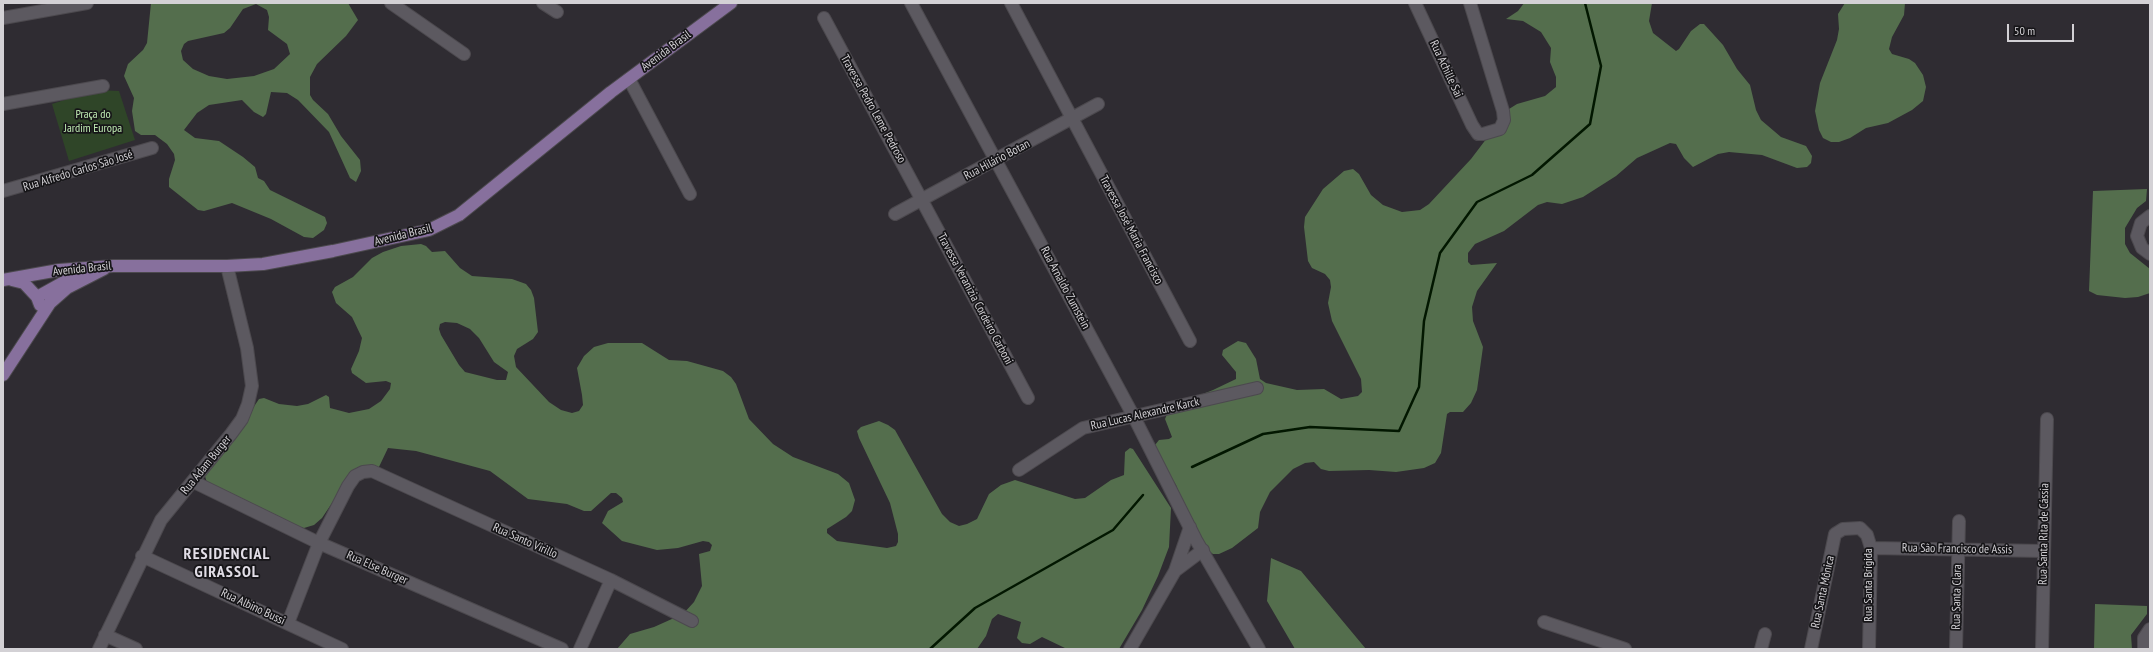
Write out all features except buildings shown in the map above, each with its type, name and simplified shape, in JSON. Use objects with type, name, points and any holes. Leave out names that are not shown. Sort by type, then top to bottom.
[{"type":"main road","name":"Avenida Brasil","points":[[7,280],[59,270],[113,266],[227,266],[262,264],[333,251],[429,230],[459,215],[629,79],[731,3]]},
{"type":"main road","points":[[37,297],[70,278],[88,271],[113,266]]},
{"type":"main road","points":[[3,375],[40,316],[50,303],[67,288],[113,266]]},
{"type":"main road","points":[[7,280],[24,283],[37,297],[41,308],[40,316]]},
{"type":"street","points":[[3,18],[86,3]]},
{"type":"street","points":[[391,3],[464,54]]},
{"type":"street","points":[[543,3],[557,12]]},
{"type":"street","name":"Rua Arnaldo Zumstein","points":[[911,3],[1134,417],[1190,527],[1259,649]]},
{"type":"street","name":"Travessa José Maria Francisco","points":[[1011,3],[1071,120],[1190,340]]},
{"type":"street","name":"Rua Achille Sai","points":[[1415,3],[1478,134],[1483,134],[1500,129],[1504,120],[1503,111],[1470,3]]},
{"type":"street","name":"Travessa Pedro Leme Pedroso","points":[[824,18],[922,199]]},
{"type":"street","points":[[629,79],[690,194]]},
{"type":"street","points":[[3,104],[103,86]]},
{"type":"street","name":"Rua Hilário Botan","points":[[895,214],[996,161],[1098,104]]},
{"type":"street","name":"Rua Alfredo Carlos São José","points":[[3,191],[152,148]]},
{"type":"street","name":"Travessa Veranizia Cordeiro Carboni","points":[[922,199],[1028,398]]},
{"type":"street","points":[[2150,216],[2141,223],[2137,236],[2142,248],[2150,254]]},
{"type":"street","name":"Rua Adam Burger","points":[[99,649],[142,556],[161,520],[194,482],[242,419],[248,404],[252,386],[247,348],[227,266]]},
{"type":"street","name":"Rua Lucas Alexandre Karck","points":[[1019,470],[1083,428],[1257,388]]},
{"type":"street","name":"Rua Santa Rita de Cássia","points":[[2042,649],[2047,418]]},
{"type":"street","name":"Rua Santo Virillo","points":[[319,543],[348,486],[356,476],[363,472],[372,471],[612,580],[692,621]]},
{"type":"street","name":"Rua Else Burger","points":[[194,482],[319,543],[562,649]]},
{"type":"street","name":"Rua Santa Clara","points":[[1956,649],[1959,521]]},
{"type":"street","points":[[1130,649],[1175,570],[1190,527]]},
{"type":"street","name":"Rua Santa Brígida","points":[[1835,534],[1843,529],[1860,528],[1867,535],[1871,548],[1869,649]]},
{"type":"street","name":"Rua Santa Mônica","points":[[1811,649],[1835,534]]},
{"type":"street","points":[[288,623],[319,543]]},
{"type":"street","name":"Rua São Francisco de Assis","points":[[1871,548],[2044,551]]},
{"type":"street","points":[[1175,570],[1203,550]]},
{"type":"street","name":"Rua Albino Bussi","points":[[142,556],[342,649]]},
{"type":"street","points":[[580,649],[612,580]]},
{"type":"street","points":[[1544,622],[1626,649]]},
{"type":"street","points":[[2144,649],[2144,638],[2150,629]]},
{"type":"street","points":[[1761,649],[1765,634]]},
{"type":"street","points":[[105,635],[136,649]]},
{"type":"green space","points":[[151,3],[348,3],[358,20],[346,36],[317,64],[310,77],[310,95],[313,100],[328,114],[341,136],[360,160],[361,171],[356,182],[350,178],[329,132],[298,100],[287,93],[271,92],[266,114],[263,117],[254,112],[242,100],[209,105],[197,113],[184,130],[195,138],[219,141],[243,157],[255,167],[258,178],[264,181],[270,190],[325,217],[327,223],[324,230],[313,238],[304,237],[271,219],[232,203],[204,211],[198,210],[169,187],[169,179],[175,160],[174,154],[167,144],[155,135],[141,135],[135,131],[132,111],[134,98],[124,76],[128,64],[143,50],[147,43]],"holes":[[[256,4],[267,10],[269,17],[268,30],[287,44],[290,54],[274,69],[254,76],[227,79],[209,76],[193,69],[183,60],[181,51],[184,44],[188,41],[224,33],[230,28],[243,9]]]},
{"type":"green space","points":[[1524,3],[1652,3],[1649,21],[1653,33],[1676,51],[1691,31],[1700,24],[1704,24],[1723,45],[1737,69],[1750,85],[1756,110],[1761,120],[1781,137],[1806,146],[1812,156],[1811,163],[1807,167],[1797,168],[1762,155],[1729,152],[1718,154],[1693,167],[1684,158],[1676,144],[1670,143],[1637,158],[1616,176],[1583,197],[1562,204],[1547,202],[1538,205],[1504,231],[1475,244],[1468,253],[1468,262],[1471,265],[1497,263],[1477,291],[1472,307],[1473,321],[1483,347],[1477,390],[1471,403],[1463,412],[1450,412],[1447,414],[1441,453],[1435,463],[1424,468],[1396,472],[1369,470],[1329,471],[1321,469],[1314,462],[1305,463],[1293,469],[1270,492],[1260,512],[1258,528],[1232,548],[1219,554],[1213,554],[1205,548],[1190,522],[1176,485],[1155,451],[1155,445],[1159,440],[1169,439],[1172,437],[1165,419],[1168,412],[1190,399],[1236,379],[1236,372],[1222,355],[1223,350],[1238,341],[1246,343],[1256,359],[1260,379],[1266,383],[1297,390],[1324,389],[1341,399],[1358,396],[1362,392],[1361,379],[1332,321],[1328,303],[1331,287],[1330,280],[1325,274],[1312,268],[1308,261],[1304,227],[1305,217],[1323,189],[1344,171],[1353,169],[1359,174],[1371,195],[1383,205],[1402,212],[1420,210],[1429,204],[1471,159],[1509,109],[1517,104],[1545,96],[1556,87],[1556,77],[1550,62],[1551,48],[1541,32],[1523,21],[1506,19],[1518,11]]},
{"type":"green space","points":[[1845,3],[1905,3],[1904,15],[1892,37],[1889,49],[1892,54],[1909,59],[1915,63],[1923,75],[1926,87],[1923,101],[1912,110],[1888,123],[1866,128],[1850,138],[1839,142],[1831,142],[1823,138],[1819,130],[1815,111],[1820,83],[1837,40],[1839,29],[1838,14]]},
{"type":"green space","name":"Praça do Jardim Europa","points":[[96,90],[119,91],[135,140],[69,161],[52,104]]},
{"type":"green space","points":[[2147,189],[2146,201],[2137,208],[2125,228],[2125,244],[2130,253],[2150,269],[2150,293],[2138,297],[2125,298],[2097,295],[2089,291],[2093,191]]},
{"type":"green space","points":[[421,244],[426,246],[432,252],[445,251],[460,268],[472,276],[512,279],[526,284],[531,290],[534,298],[538,332],[533,339],[517,349],[514,356],[516,367],[549,402],[561,410],[572,413],[579,411],[583,405],[577,368],[584,356],[594,347],[608,343],[642,343],[669,360],[687,361],[723,371],[731,377],[736,384],[749,419],[773,444],[793,457],[838,474],[849,483],[855,500],[852,511],[846,517],[827,529],[827,533],[837,541],[887,548],[896,546],[898,542],[898,534],[890,503],[857,431],[861,427],[879,421],[895,430],[942,514],[950,522],[959,526],[977,519],[989,494],[1001,485],[1015,480],[1075,499],[1085,498],[1111,480],[1124,475],[1125,452],[1130,448],[1133,449],[1171,508],[1169,547],[1158,576],[1142,610],[1119,649],[1067,649],[1042,637],[1030,644],[1022,643],[1017,638],[1021,622],[998,614],[992,619],[986,636],[977,649],[617,649],[630,634],[654,627],[683,614],[694,602],[702,586],[699,554],[710,551],[712,545],[709,542],[703,541],[678,548],[657,550],[622,541],[602,523],[608,511],[623,502],[622,498],[616,493],[611,493],[591,511],[584,511],[567,504],[528,499],[490,471],[416,451],[388,448],[378,469],[344,485],[322,518],[314,525],[304,528],[282,524],[208,486],[204,473],[237,432],[259,399],[264,398],[279,404],[297,406],[308,404],[326,395],[329,397],[330,408],[349,413],[369,409],[381,401],[390,389],[391,383],[386,381],[366,383],[352,373],[351,369],[359,351],[362,338],[352,317],[336,303],[332,292],[335,287],[353,277],[372,258],[383,252],[401,246]],"holes":[[[445,322],[457,323],[470,329],[479,338],[494,362],[508,372],[506,380],[497,380],[465,372],[459,365],[439,329],[440,324]]]},
{"type":"green space","points":[[1271,558],[1301,571],[1366,649],[1295,649],[1267,601]]},
{"type":"green space","points":[[2095,604],[2147,606],[2147,614],[2131,635],[2132,649],[2094,649]]},
{"type":"waterway","points":[[1192,467],[1263,434],[1310,427],[1399,431],[1419,387],[1424,321],[1440,253],[1477,202],[1532,175],[1590,124],[1601,66],[1585,3]]},
{"type":"waterway","points":[[930,649],[975,608],[1113,530],[1143,495]]},
{"type":"district","name":"RESIDENCIAL GIRASSOL","points":[[227,563]]}]
